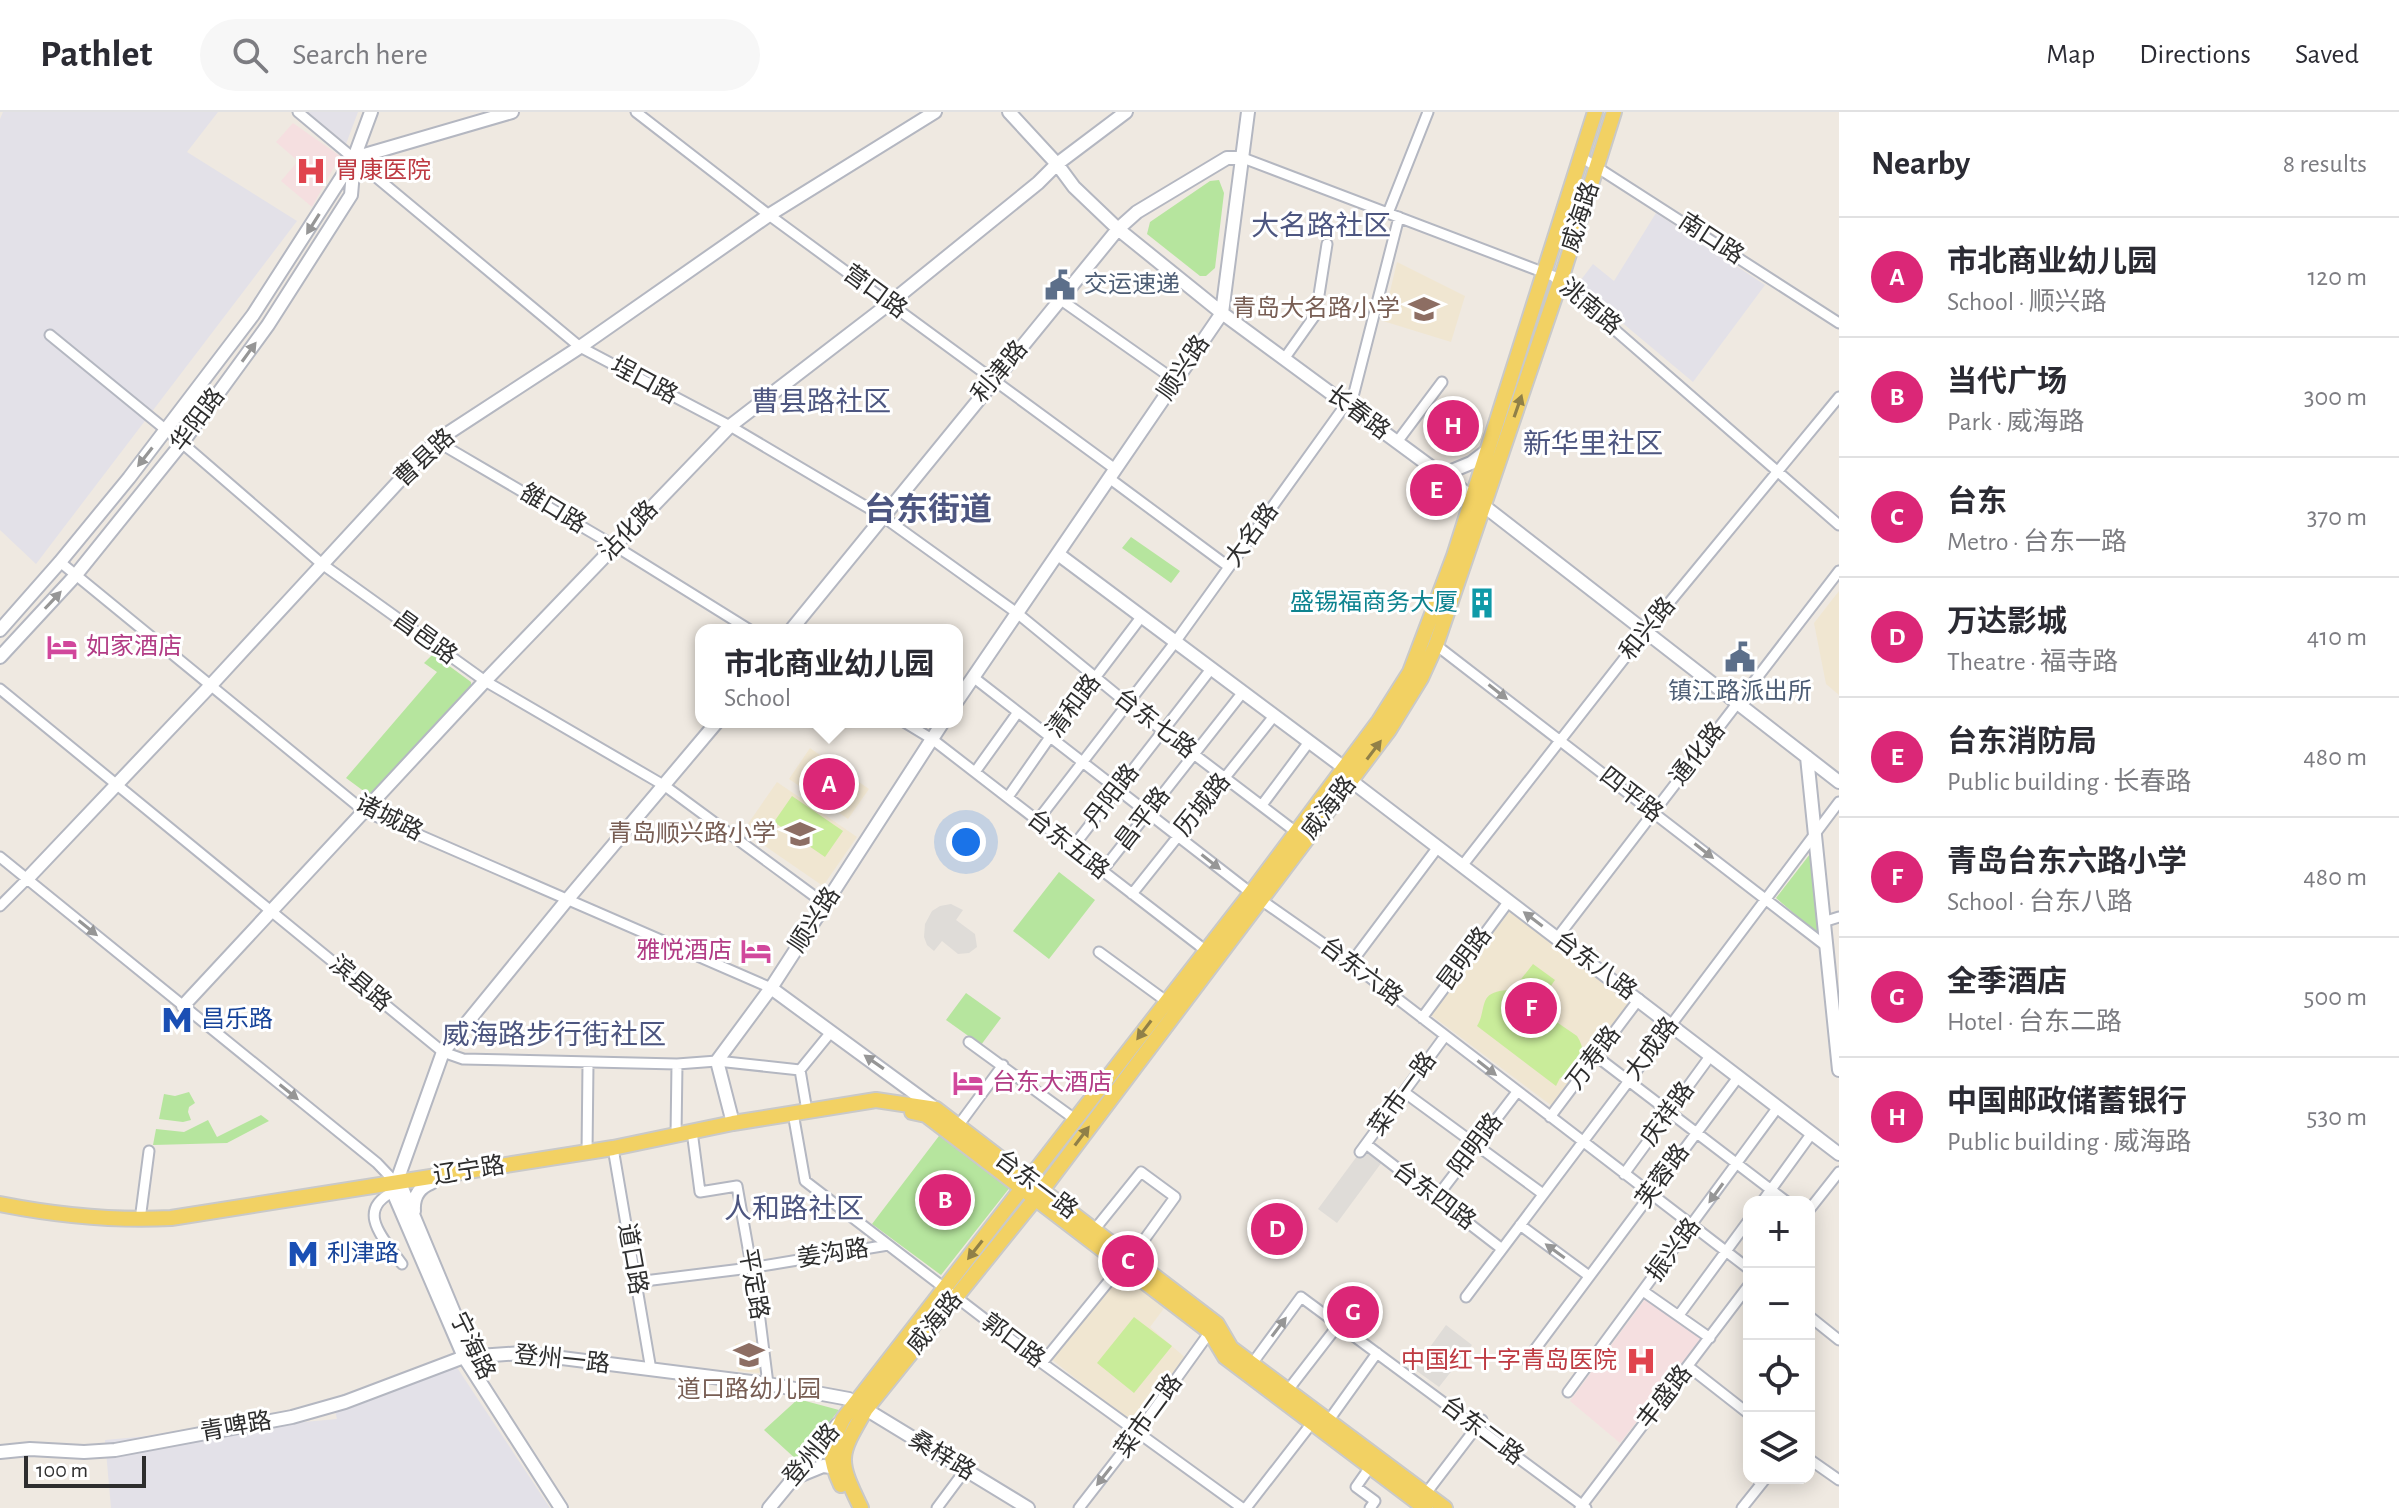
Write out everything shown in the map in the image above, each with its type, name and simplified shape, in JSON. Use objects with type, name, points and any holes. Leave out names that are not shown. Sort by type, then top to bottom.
[{"type":"main road","name":"威海路","points":[[1033,1189],[1076,1120],[1166,1001],[1205,950],[1255,896],[1296,832],[1344,772],[1404,708],[1421,678],[1436,645],[1478,502],[1488,450],[1595,112]]},
{"type":"main road","name":"威海路","points":[[861,1406],[1033,1189],[1255,896],[1344,772],[1410,672],[1561,280],[1614,112]]},
{"type":"main road","name":"辽宁路","points":[[0,1213],[45,1221],[129,1228],[171,1226],[587,1153],[614,1151],[733,1123],[875,1107],[931,1112]]},
{"type":"main road","name":"台东一路","points":[[931,1112],[1213,1328],[1231,1348],[1288,1390],[1370,1467],[1421,1503],[1445,1508]]},
{"type":"main road","name":"台东一路","points":[[931,1112],[958,1126],[1033,1189],[1095,1229],[1126,1261]]},
{"type":"main road","name":"辽宁路","points":[[0,1204],[46,1213],[140,1220],[194,1215],[431,1183],[798,1115]]},
{"type":"main road","name":"台东一路","points":[[1213,1328],[1225,1357],[1320,1419],[1421,1503]]},
{"type":"main road","name":"登州路","points":[[843,1419],[861,1406]]},
{"type":"main road","name":"登州路","points":[[837,1468],[861,1406]]},
{"type":"main road","points":[[843,1419],[832,1443],[851,1508]]},
{"type":"main road","points":[[837,1468],[861,1508]]},
{"type":"street","name":"埕口路","points":[[298,112],[580,347],[730,426],[882,516],[1017,613]]},
{"type":"street","points":[[354,158],[371,112]]},
{"type":"street","points":[[354,158],[512,112]]},
{"type":"street","name":"营口路","points":[[636,112],[769,215],[994,379],[1229,567]]},
{"type":"street","name":"曹县路","points":[[0,906],[212,684],[436,441],[580,347],[769,215],[935,112]]},
{"type":"street","name":"长春路","points":[[1009,112],[1074,187],[1118,229],[1222,313],[1478,502],[1839,782]]},
{"type":"street","name":"沾化路","points":[[183,1006],[485,681],[730,426],[890,303],[1038,183],[1057,164],[1126,112]]},
{"type":"street","points":[[1222,313],[1248,112]]},
{"type":"street","points":[[1388,213],[1428,112]]},
{"type":"street","name":"南口路","points":[[1581,157],[1839,323]]},
{"type":"street","name":"华阳路","points":[[0,630],[60,562],[253,315],[354,158]]},
{"type":"street","name":"华阳路","points":[[0,657],[75,576],[182,443],[268,325],[351,195],[354,158]]},
{"type":"street","name":"利津路","points":[[796,624],[1118,229],[1137,212],[1227,158],[1243,158]]},
{"type":"street","name":"洮南路","points":[[1243,158],[1561,280],[1839,525]]},
{"type":"street","name":"大名路","points":[[1037,821],[1174,643],[1354,393],[1399,217]]},
{"type":"street","points":[[1284,359],[1316,314],[1327,244]]},
{"type":"street","points":[[1061,300],[1176,381]]},
{"type":"street","name":"顺兴路","points":[[963,692],[1222,313]]},
{"type":"street","name":"昌邑路","points":[[50,335],[322,564],[485,681],[665,786],[825,904]]},
{"type":"street","points":[[1397,442],[1442,382]]},
{"type":"street","name":"和兴路","points":[[1462,866],[1645,632],[1839,397]]},
{"type":"street","name":"雒口路","points":[[436,441],[740,624]]},
{"type":"street","points":[[1442,475],[1471,463],[1488,450]]},
{"type":"street","name":"台东八路","points":[[1057,555],[1308,744],[1462,866],[1839,1154]]},
{"type":"street","name":"诸城路","points":[[60,562],[364,811],[771,988]]},
{"type":"street","name":"通化路","points":[[1557,938],[1839,571]]},
{"type":"street","name":"台东七路","points":[[1017,613],[1128,704],[1296,832]]},
{"type":"street","name":"清和路","points":[[1008,797],[1141,618]]},
{"type":"street","name":"四平路","points":[[1436,645],[1826,946]]},
{"type":"street","name":"丹阳路","points":[[1072,848],[1210,670]]},
{"type":"street","name":"台东六路","points":[[973,677],[1255,896],[1351,963],[1748,1268]]},
{"type":"street","name":"滨县路","points":[[0,689],[443,1052],[463,1059],[588,1064],[717,1061],[800,1070]]},
{"type":"street","name":"昌平路","points":[[1102,871],[1242,694]]},
{"type":"street","points":[[975,772],[1018,712]]},
{"type":"street","name":"历城路","points":[[1132,894],[1273,718]]},
{"type":"street","points":[[402,1264],[380,1233],[373,1216],[374,1207],[382,1197],[397,1188],[443,1052],[712,728]]},
{"type":"street","points":[[914,728],[932,739]]},
{"type":"street","name":"顺兴路","points":[[717,1061],[771,988],[939,728]]},
{"type":"street","name":"台东五路","points":[[932,739],[1205,950]]},
{"type":"street","points":[[1262,805],[1308,744]]},
{"type":"street","points":[[1807,757],[1839,1070]]},
{"type":"street","name":"大成路","points":[[1466,1297],[1839,802]]},
{"type":"street","points":[[1351,963],[1438,847]]},
{"type":"street","points":[[0,857],[377,1163],[397,1188]]},
{"type":"street","name":"昆明路","points":[[1422,1018],[1509,901]]},
{"type":"street","points":[[1823,922],[1839,917]]},
{"type":"street","points":[[1099,952],[1166,1001]]},
{"type":"street","name":"台东一路","points":[[771,988],[931,1112]]},
{"type":"street","name":"万寿路","points":[[1550,1117],[1639,999]]},
{"type":"street","points":[[798,1115],[800,1070],[831,1032]]},
{"type":"street","name":"菜市一路","points":[[1363,1148],[1445,1036]]},
{"type":"street","points":[[969,1042],[1076,1120]]},
{"type":"street","name":"庆祥路","points":[[1624,1174],[1711,1055]]},
{"type":"street","points":[[1596,1056],[1780,1196]]},
{"type":"street","points":[[717,1061],[733,1123]]},
{"type":"street","points":[[587,1153],[588,1064]]},
{"type":"street","points":[[676,1135],[677,1064]]},
{"type":"street","points":[[958,1126],[1003,1065]]},
{"type":"street","name":"芙蓉路","points":[[1527,1360],[1739,1076]]},
{"type":"street","points":[[1404,1092],[1543,1194]]},
{"type":"street","name":"阳明路","points":[[1436,1198],[1517,1092]]},
{"type":"street","name":"振兴路","points":[[1568,1392],[1778,1107]]},
{"type":"street","name":"郭口路","points":[[798,1115],[805,1181],[1042,1363],[1244,1508]]},
{"type":"street","points":[[1766,1196],[1812,1133]]},
{"type":"street","name":"平定路","points":[[692,1135],[700,1192],[737,1186],[768,1384]]},
{"type":"street","name":"台东四路","points":[[1363,1148],[1436,1198],[1502,1249]]},
{"type":"street","points":[[140,1220],[149,1151]]},
{"type":"street","name":"道口路","points":[[614,1151],[651,1370]]},
{"type":"street","points":[[1042,1363],[1175,1197],[1141,1172],[1095,1229]]},
{"type":"street","points":[[1815,1202],[1839,1172]]},
{"type":"street","points":[[414,1215],[415,1197],[431,1183]]},
{"type":"street","name":"宁海路","points":[[397,1188],[414,1215],[469,1358],[571,1508]]},
{"type":"street","name":"宁海路","points":[[397,1188],[469,1358],[561,1508]]},
{"type":"street","points":[[1520,1225],[1589,1276]]},
{"type":"street","points":[[1679,1315],[1743,1228]]},
{"type":"street","name":"姜沟路","points":[[636,1282],[750,1268],[888,1245]]},
{"type":"street","points":[[1643,1291],[1710,1338]]},
{"type":"street","name":"丰盛路","points":[[1583,1507],[1743,1293]]},
{"type":"street","name":"台东二路","points":[[1257,1357],[1301,1297],[1479,1423],[1583,1507]]},
{"type":"street","points":[[1815,1321],[1839,1340]]},
{"type":"street","points":[[1288,1390],[1339,1324]]},
{"type":"street","name":"菜市二路","points":[[1079,1508],[1213,1328]]},
{"type":"street","name":"登州一路","points":[[469,1358],[522,1353],[651,1370]]},
{"type":"street","points":[[1244,1508],[1377,1353]]},
{"type":"street","name":"青啤路","points":[[0,1452],[30,1449],[115,1450],[292,1417],[345,1402],[469,1358]]},
{"type":"street","points":[[1689,1367],[1746,1412]]},
{"type":"street","points":[[651,1370],[768,1384],[834,1396],[861,1406]]},
{"type":"street","name":"桑梓路","points":[[861,1406],[1028,1508]]},
{"type":"street","name":"登州路","points":[[769,1508],[843,1419]]},
{"type":"street","points":[[1421,1503],[1479,1423]]},
{"type":"street","points":[[1815,1463],[1839,1480]]},
{"type":"street","points":[[1370,1467],[1356,1487],[1375,1501],[1370,1508]]},
{"type":"street","points":[[787,1484],[811,1470],[837,1468]]},
{"type":"street","points":[[937,1508],[966,1469]]},
{"type":"street","points":[[1742,1508],[1761,1484]]},
{"type":"shaded area","points":[[3,112],[218,112],[187,152],[297,221],[36,564],[0,530],[0,119]]},
{"type":"shaded area","points":[[307,112],[358,112],[346,144]]},
{"type":"shaded area","name":"胃康医院","points":[[293,123],[340,156],[312,207],[281,181],[298,161],[276,142]]},
{"type":"shaded area","points":[[1656,213],[1765,285],[1693,382],[1577,285],[1593,264],[1614,281]]},
{"type":"shaded area","name":"青岛大名路小学","points":[[1397,262],[1465,296],[1451,342],[1383,321]]},
{"type":"shaded area","points":[[1839,591],[1839,695],[1826,684],[1814,623]]},
{"type":"shaded area","points":[[810,748],[869,789],[848,819],[789,779]]},
{"type":"shaded area","name":"青岛顺兴路小学","points":[[777,782],[857,837],[823,886],[743,831]]},
{"type":"shaded area","points":[[951,904],[963,910],[956,920],[975,934],[977,947],[969,953],[958,954],[942,941],[934,951],[924,937],[925,924],[932,911]]},
{"type":"shaded area","points":[[1510,911],[1631,1002],[1552,1106],[1431,1015]]},
{"type":"shaded area","points":[[1363,1148],[1382,1162],[1337,1223],[1318,1209]]},
{"type":"shaded area","points":[[1121,1272],[1165,1307],[1150,1327],[1188,1360],[1134,1425],[1050,1358]]},
{"type":"shaded area","name":"中国红十字青岛医院","points":[[1645,1299],[1702,1338],[1620,1443],[1570,1401]]},
{"type":"shaded area","points":[[1446,1325],[1472,1345],[1439,1387],[1414,1369]]},
{"type":"shaded area","name":"道口路幼儿园","points":[[759,1340],[763,1370],[759,1373],[738,1371],[735,1344]]},
{"type":"shaded area","points":[[454,1363],[550,1508],[111,1508],[105,1440],[337,1419],[333,1402]]},
{"type":"green space","points":[[1219,180],[1224,193],[1215,268],[1206,276],[1200,276],[1147,234],[1150,222],[1210,181]]},
{"type":"green space","points":[[1131,537],[1180,571],[1171,583],[1122,548]]},
{"type":"green space","points":[[433,654],[471,682],[471,688],[369,795],[346,778],[437,672],[424,663]]},
{"type":"green space","points":[[792,796],[843,831],[825,857],[774,822]]},
{"type":"green space","points":[[1810,854],[1818,934],[1776,898]]},
{"type":"green space","points":[[1059,872],[1095,900],[1049,959],[1013,931]]},
{"type":"green space","points":[[1533,964],[1555,980],[1541,1000],[1518,983]]},
{"type":"green space","points":[[1510,990],[1577,1036],[1581,1043],[1581,1062],[1574,1072],[1560,1078],[1556,1086],[1477,1026],[1488,997]]},
{"type":"green space","points":[[966,993],[1001,1018],[981,1045],[946,1020]]},
{"type":"green space","points":[[189,1092],[195,1103],[189,1107],[191,1120],[159,1119],[164,1094],[175,1096]]},
{"type":"green space","points":[[261,1115],[269,1121],[227,1143],[153,1145],[156,1129],[184,1132],[208,1120],[217,1137]]},
{"type":"green space","points":[[942,1132],[1011,1186],[941,1275],[872,1224]]},
{"type":"green space","points":[[1134,1317],[1172,1346],[1134,1393],[1097,1363]]},
{"type":"green space","points":[[798,1399],[839,1410],[798,1461],[764,1430]]},
{"type":"place","name":"胃康医院","points":[[311,171]]},
{"type":"place","name":"交运速递","points":[[1060,285]]},
{"type":"place","name":"青岛大名路小学","points":[[1424,309]]},
{"type":"place","name":"中国邮政储蓄银行","points":[[1453,426]]},
{"type":"place","name":"台东消防局","points":[[1436,490]]},
{"type":"place","name":"盛锡福商务大厦","points":[[1482,603]]},
{"type":"place","name":"如家酒店","points":[[62,647]]},
{"type":"place","name":"镇江路派出所","points":[[1740,657]]},
{"type":"place","name":"市北商业幼儿园","points":[[829,784]]},
{"type":"place","name":"青岛顺兴路小学","points":[[800,834]]},
{"type":"place","name":"雅悦酒店","points":[[756,951]]},
{"type":"place","name":"青岛台东六路小学","points":[[1531,1008]]},
{"type":"place","name":"昌乐路","points":[[177,1020]]},
{"type":"place","name":"台东大酒店","points":[[968,1083]]},
{"type":"place","name":"当代广场","points":[[945,1200]]},
{"type":"place","name":"万达影城","points":[[1277,1229]]},
{"type":"place","name":"利津路","points":[[303,1254]]},
{"type":"place","name":"台东","points":[[1128,1261]]},
{"type":"place","name":"全季酒店","points":[[1353,1312]]},
{"type":"place","name":"道口路幼儿园","points":[[749,1355]]},
{"type":"place","name":"中国红十字青岛医院","points":[[1641,1361]]},
{"type":"district","name":"大名路社区","points":[[1321,227]]},
{"type":"district","name":"曹县路社区","points":[[821,403]]},
{"type":"district","name":"新华里社区","points":[[1593,445]]},
{"type":"district","name":"台东街道","points":[[928,510]]},
{"type":"district","name":"威海路步行街社区","points":[[554,1036]]},
{"type":"district","name":"人和路社区","points":[[794,1210]]}]
